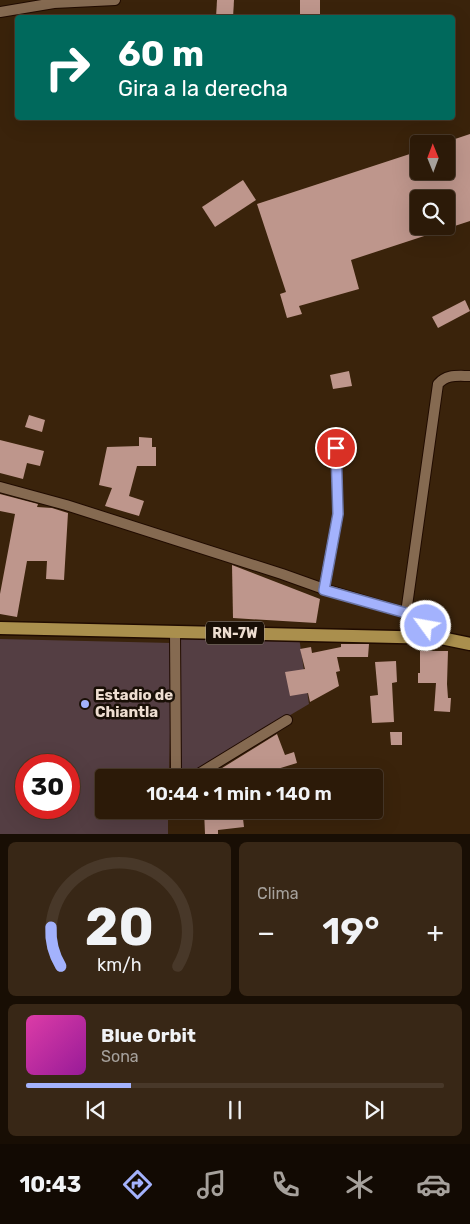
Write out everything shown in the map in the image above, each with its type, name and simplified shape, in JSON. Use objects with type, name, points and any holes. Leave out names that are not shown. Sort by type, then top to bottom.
[{"type":"main road","name":"RN-7W","points":[[0,628],[441,638],[470,644]]},
{"type":"street","points":[[0,12],[54,3],[115,0]]},
{"type":"street","points":[[406,613],[438,384],[443,378],[470,376]]},
{"type":"street","points":[[324,590],[338,514],[336,448]]},
{"type":"street","points":[[0,487],[66,505],[282,574],[324,590],[406,613],[441,638]]},
{"type":"street","points":[[175,632],[176,769]]},
{"type":"street","points":[[207,769],[287,720]]},
{"type":"shaded area","points":[[178,636],[299,637],[309,704],[199,769],[177,769]]},
{"type":"shaded area","name":"Estadio de Chiantla","points":[[0,639],[172,643],[169,769],[95,769],[95,819],[168,819],[168,834],[0,834]]},
{"type":"building","points":[[217,0],[234,0],[233,15],[216,15]]},
{"type":"building","points":[[300,0],[320,0],[320,15],[300,15]]},
{"type":"building","points":[[470,134],[470,221],[455,226],[455,190],[410,190],[410,235],[427,235],[351,260],[359,289],[299,306],[302,314],[287,318],[280,294],[286,292],[257,204],[410,154],[410,180],[455,180],[455,139]]},
{"type":"building","points":[[243,180],[256,200],[215,227],[202,207]]},
{"type":"building","points":[[465,300],[470,311],[438,328],[432,317]]},
{"type":"building","points":[[349,371],[352,386],[333,389],[330,375]]},
{"type":"building","points":[[29,415],[45,420],[42,432],[25,427]]},
{"type":"building","points":[[139,437],[152,438],[152,447],[156,447],[156,466],[137,466],[129,496],[144,501],[139,516],[105,506],[112,488],[99,485],[107,447],[139,446]]},
{"type":"building","points":[[0,440],[44,451],[40,466],[27,463],[23,479],[0,473]]},
{"type":"building","points":[[0,494],[38,504],[37,507],[52,508],[68,513],[64,580],[46,579],[47,561],[27,561],[17,617],[0,614],[0,594],[15,514],[0,511]]},
{"type":"building","points":[[232,565],[320,599],[316,623],[233,618]]},
{"type":"building","points":[[341,644],[369,644],[368,657],[337,657],[340,671],[336,672],[339,686],[310,702],[308,693],[290,696],[285,672],[305,669],[300,649],[311,647],[312,653],[341,647]]},
{"type":"building","points":[[420,651],[448,651],[447,684],[448,698],[451,698],[450,712],[434,711],[436,683],[418,683]]},
{"type":"building","points":[[396,661],[397,682],[392,683],[394,722],[372,723],[370,696],[378,695],[375,662]]},
{"type":"building","points":[[390,732],[402,732],[402,745],[391,745]]},
{"type":"building","points":[[277,734],[285,755],[294,752],[297,763],[277,769],[221,769]]},
{"type":"building","points":[[204,819],[243,819],[244,827],[218,830],[218,834],[205,834]]},
{"type":"place","name":"Estadio de Chiantla","points":[[85,704]]},
{"type":"route","points":[[336,448],[338,514],[324,590],[406,613],[426,626]]}]
